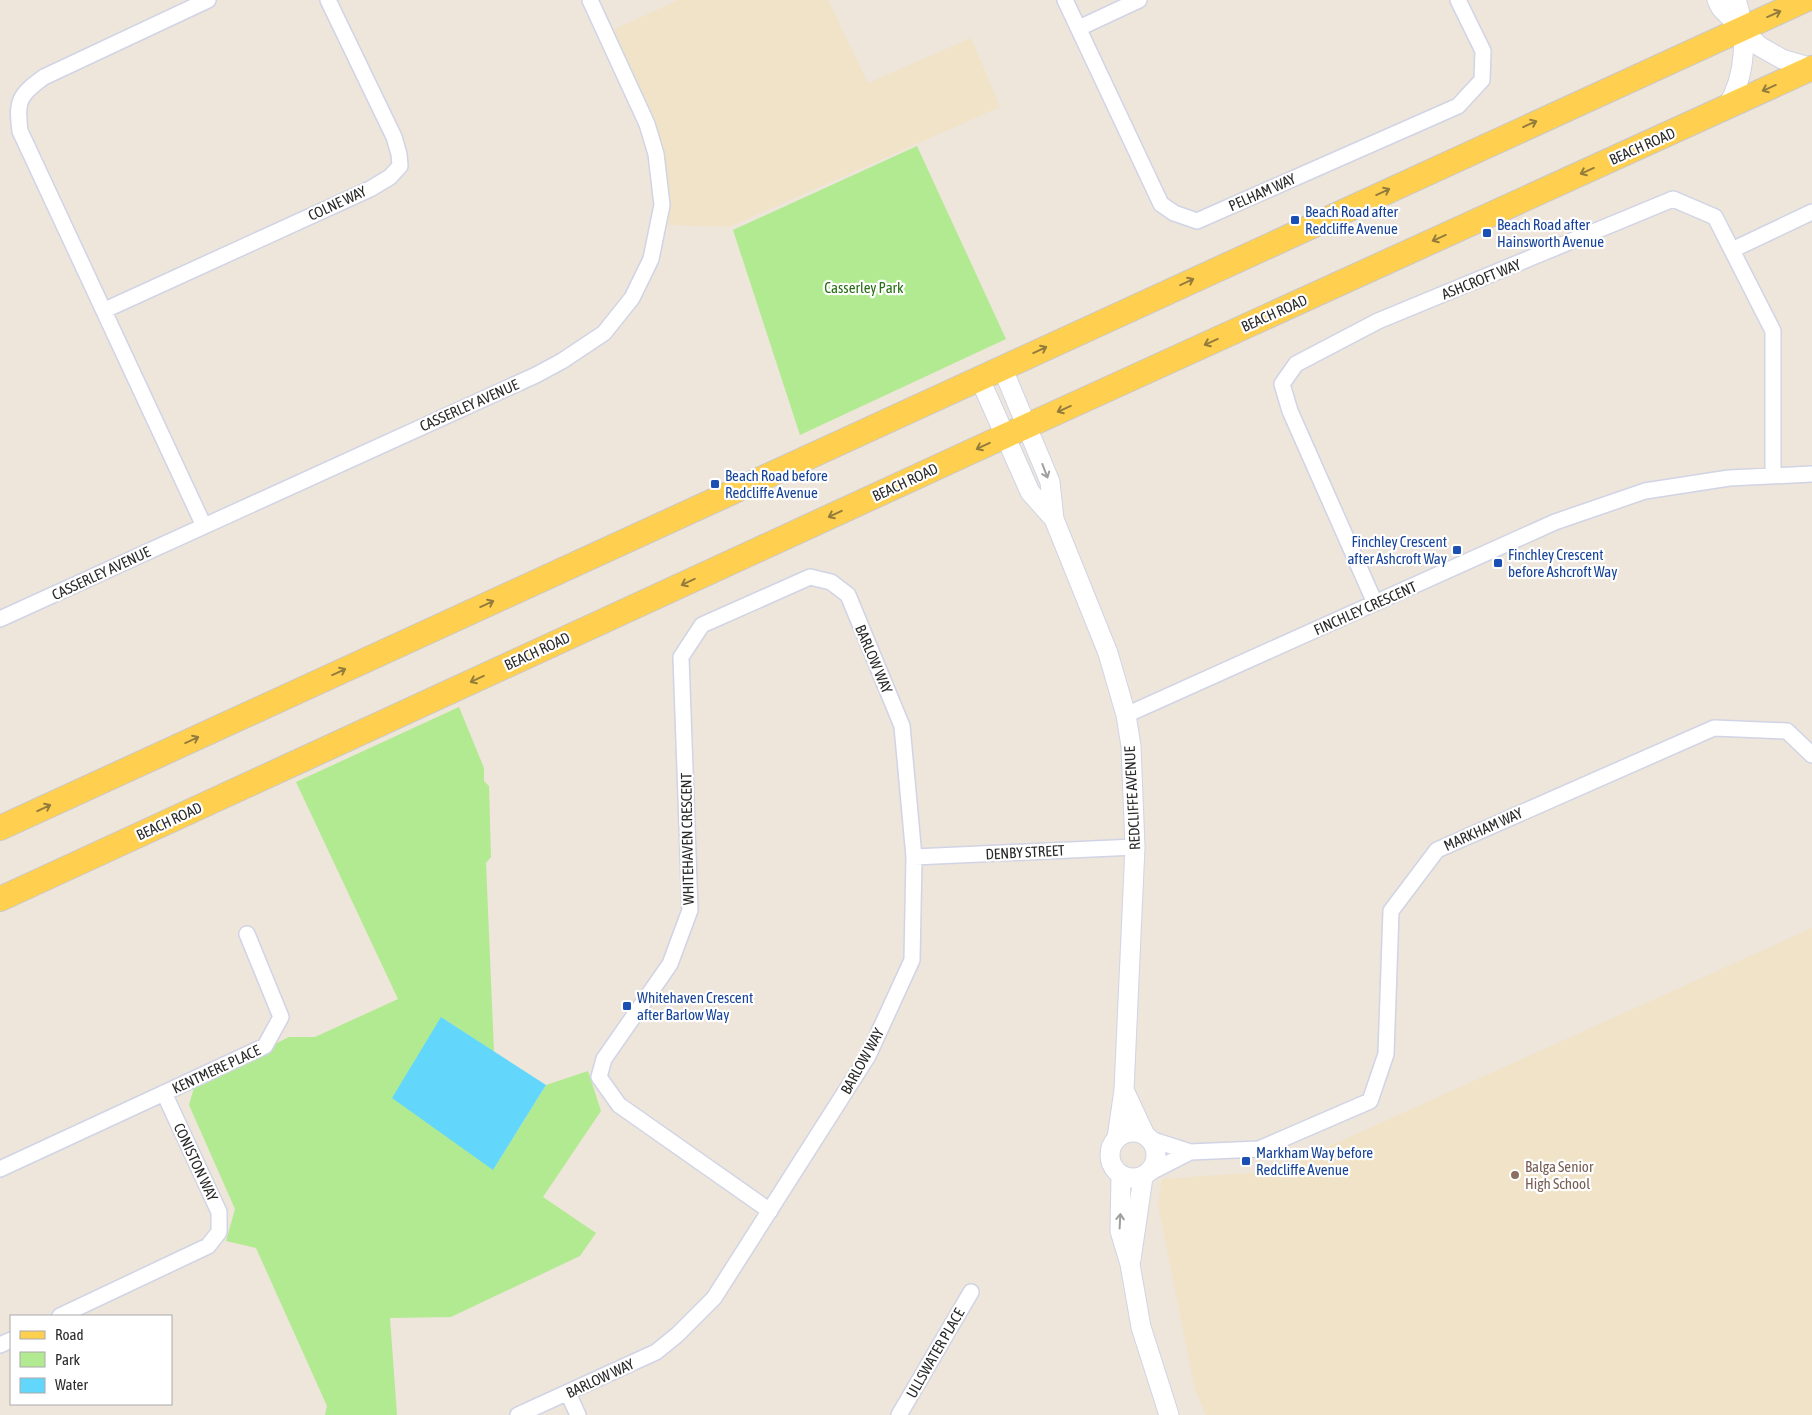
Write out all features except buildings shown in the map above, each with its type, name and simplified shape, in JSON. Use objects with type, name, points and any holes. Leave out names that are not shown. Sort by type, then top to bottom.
[{"type":"main road","points":[[0,828],[1805,0]]},
{"type":"main road","name":"BEACH ROAD","points":[[0,899],[1005,436],[1812,68]]},
{"type":"street","points":[[204,526],[20,131],[17,112],[20,98],[28,88],[44,77],[208,0]]},
{"type":"street","name":"COLNE WAY","points":[[105,310],[370,189],[390,177],[400,166],[400,154],[394,137],[328,0]]},
{"type":"street","name":"CASSERLEY AVENUE","points":[[0,619],[536,375],[568,357],[604,333],[632,298],[651,259],[662,205],[656,154],[647,124],[631,93],[590,0]]},
{"type":"street","name":"PELHAM WAY","points":[[1065,0],[1161,204],[1174,213],[1198,220],[1458,106],[1482,80],[1483,51],[1458,0]]},
{"type":"street","points":[[1078,28],[1139,0]]},
{"type":"street","points":[[1717,0],[1721,8],[1759,46],[1782,59],[1812,68]]},
{"type":"street","points":[[1727,107],[1736,92],[1743,59],[1742,28],[1736,0]]},
{"type":"street","name":"ASHCROFT WAY","points":[[1375,603],[1290,411],[1282,384],[1296,364],[1378,321],[1673,199],[1715,217],[1773,331],[1773,476]]},
{"type":"street","points":[[1732,250],[1812,212]]},
{"type":"street","name":"REDCLIFFE AVENUE","points":[[1002,367],[1050,482],[1054,519],[1108,652],[1126,715],[1131,746],[1136,847],[1124,1090],[1117,1138]]},
{"type":"street","name":"REDCLIFFE AVENUE","points":[[980,377],[1030,492],[1054,519]]},
{"type":"street","name":"FINCHLEY CRESCENT","points":[[1126,715],[1555,522],[1645,491],[1730,478],[1812,474]]},
{"type":"street","name":"WHITEHAVEN CRESCENT","points":[[770,1211],[619,1105],[599,1077],[604,1059],[670,964],[690,910],[681,657],[702,625],[810,577],[832,582]]},
{"type":"street","name":"BARLOW WAY","points":[[518,1415],[656,1352],[677,1335],[714,1298],[868,1056],[912,960],[914,857],[902,726],[848,595],[832,582]]},
{"type":"street","name":"MARKHAM WAY","points":[[1148,1137],[1190,1152],[1259,1148],[1370,1101],[1386,1054],[1391,911],[1438,850],[1714,728],[1787,731],[1812,756]]},
{"type":"street","name":"DENBY STREET","points":[[914,857],[1136,847]]},
{"type":"street","name":"KENTMERE PLACE","points":[[164,1093],[266,1046],[281,1016],[247,934]]},
{"type":"street","name":"REDCLIFFE AVENUE","points":[[1124,1090],[1148,1137]]},
{"type":"street","points":[[0,1169],[164,1093]]},
{"type":"street","name":"CONISTON WAY","points":[[62,1315],[208,1246],[219,1232],[219,1212],[164,1093]]},
{"type":"street","points":[[1130,1264],[1146,1175],[1154,1167],[1156,1152],[1148,1137],[1130,1132],[1117,1138],[1112,1144],[1109,1158],[1112,1166],[1121,1176],[1128,1178],[1146,1175]]},
{"type":"street","name":"MARKHAM WAY","points":[[1146,1175],[1190,1152]]},
{"type":"street","points":[[1121,1176],[1120,1231],[1130,1264],[1141,1327],[1169,1415]]},
{"type":"street","name":"ULLSWATER PLACE","points":[[899,1415],[971,1292]]},
{"type":"street","points":[[568,1393],[578,1415]]},
{"type":"shaded area","points":[[678,0],[828,0],[868,83],[971,38],[1000,107],[729,227],[668,225],[669,204],[611,31]]},
{"type":"shaded area","name":"Balga Senior High School","points":[[1812,928],[1812,1415],[1206,1415],[1195,1390],[1158,1206],[1162,1179],[1274,1171]]},
{"type":"green space","name":"Casserley Park","points":[[917,146],[1006,339],[800,435],[733,230]]},
{"type":"green space","points":[[459,707],[484,768],[484,781],[489,786],[491,857],[486,863],[494,1052],[441,1017],[493,1170],[546,1085],[588,1071],[601,1111],[543,1197],[596,1233],[580,1256],[451,1317],[390,1318],[397,1415],[325,1415],[327,1406],[256,1248],[226,1241],[235,1209],[189,1105],[195,1084],[289,1037],[315,1037],[398,999],[296,782]]},
{"type":"water","points":[[441,1017],[546,1085],[493,1170],[392,1098]]},
{"type":"place","name":"Beach Road after Redcliffe Avenue","points":[[1295,220]]},
{"type":"place","name":"Beach Road after Hainsworth Avenue","points":[[1487,233]]},
{"type":"place","name":"Beach Road before Redcliffe Avenue","points":[[715,484]]},
{"type":"place","name":"Finchley Crescent after Ashcroft Way","points":[[1457,550]]},
{"type":"place","name":"Finchley Crescent before Ashcroft Way","points":[[1498,563]]},
{"type":"place","name":"Whitehaven Crescent after Barlow Way","points":[[627,1006]]},
{"type":"place","name":"Markham Way before Redcliffe Avenue","points":[[1246,1161]]},
{"type":"place","name":"Balga Senior High School","points":[[1515,1175]]}]
